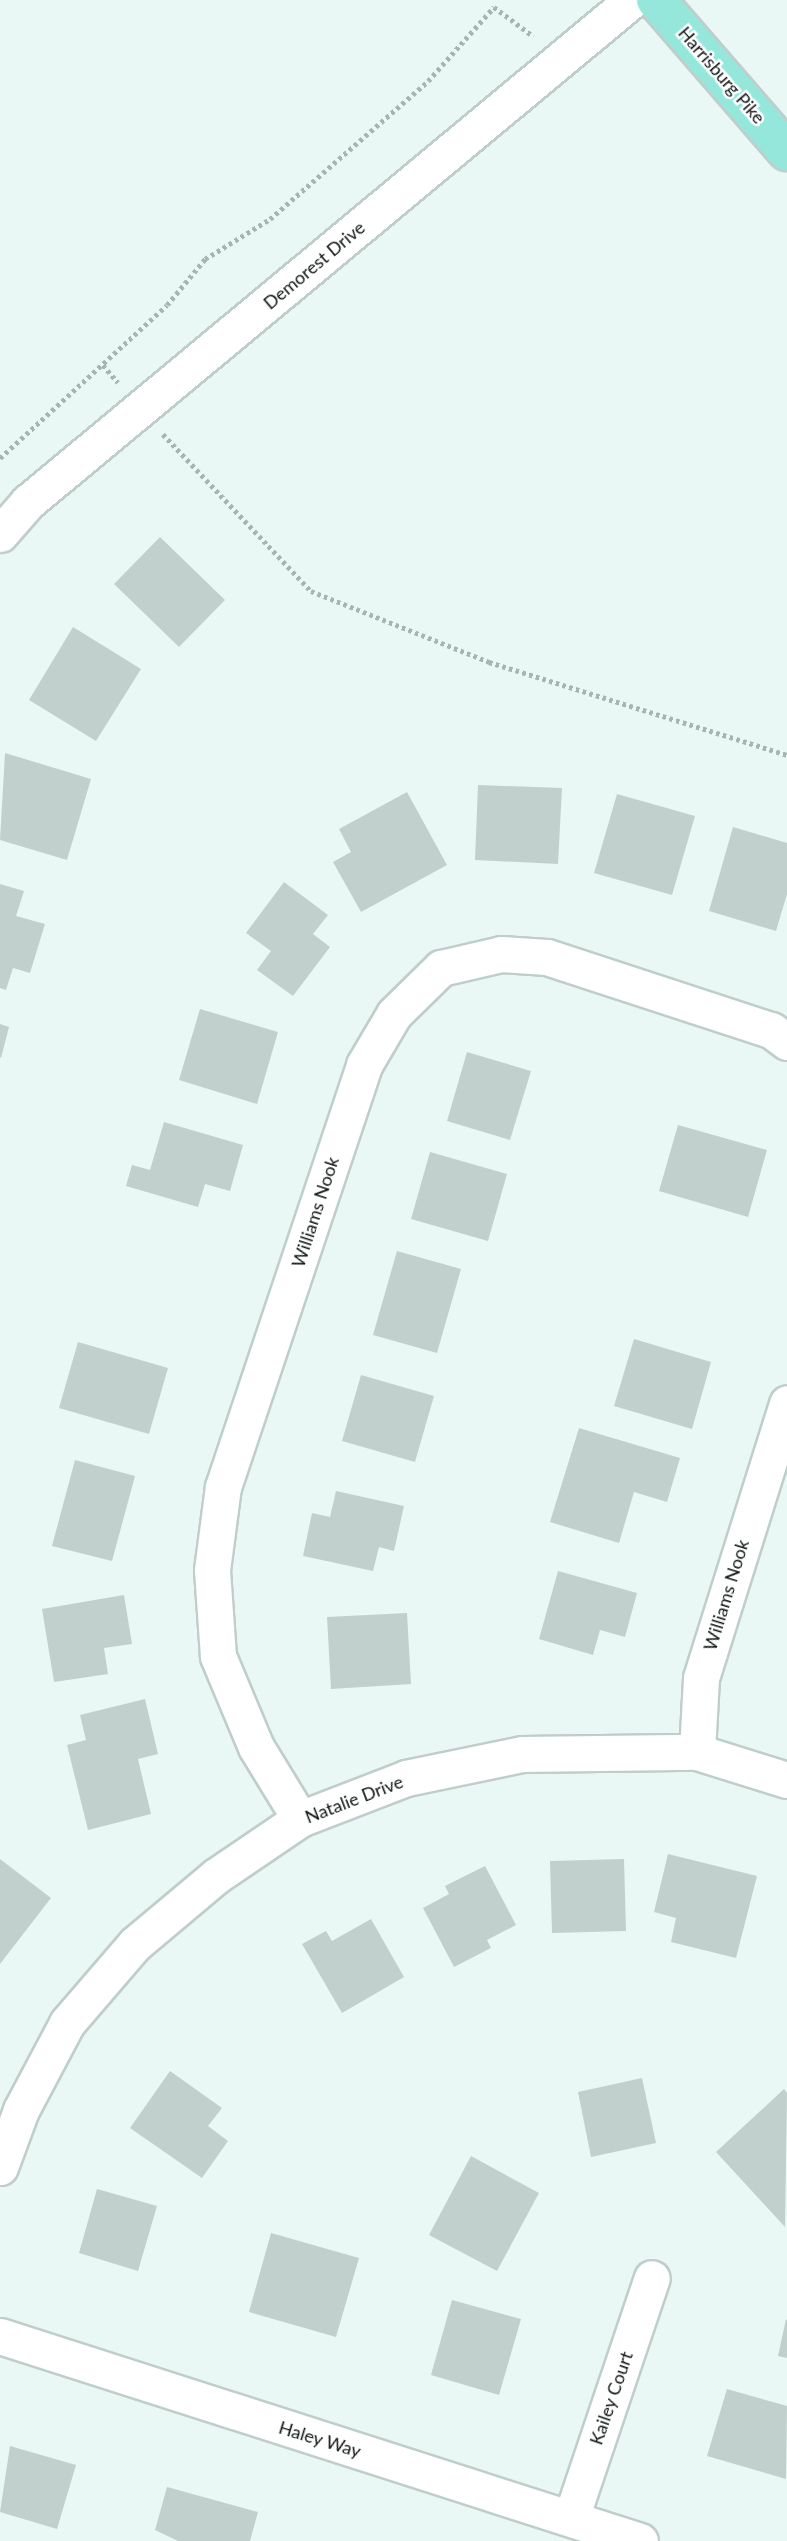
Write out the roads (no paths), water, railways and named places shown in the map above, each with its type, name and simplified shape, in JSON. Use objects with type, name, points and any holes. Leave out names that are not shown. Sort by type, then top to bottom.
[{"type":"main road","name":"Harrisburg Pike","points":[[656,0],[787,151]]},
{"type":"street","name":"Demorest Drive","points":[[0,534],[28,502],[632,0]]},
{"type":"street","name":"Williams Nook","points":[[300,1819],[256,1747],[218,1656],[212,1570],[223,1487],[364,1065],[394,1014],[442,968],[501,954],[547,957],[771,1030],[787,1042]]},
{"type":"street","name":"Williams Nook","points":[[696,1752],[701,1678],[787,1403]]},
{"type":"street","name":"Natalie Drive","points":[[0,2167],[21,2110],[67,2023],[135,1944],[216,1876],[300,1819],[405,1778],[464,1763],[536,1754],[696,1752],[787,1780]]},
{"type":"street","name":"Kailey Court","points":[[571,2518],[652,2278]]},
{"type":"street","name":"Haley Way","points":[[0,2336],[640,2541]]}]
